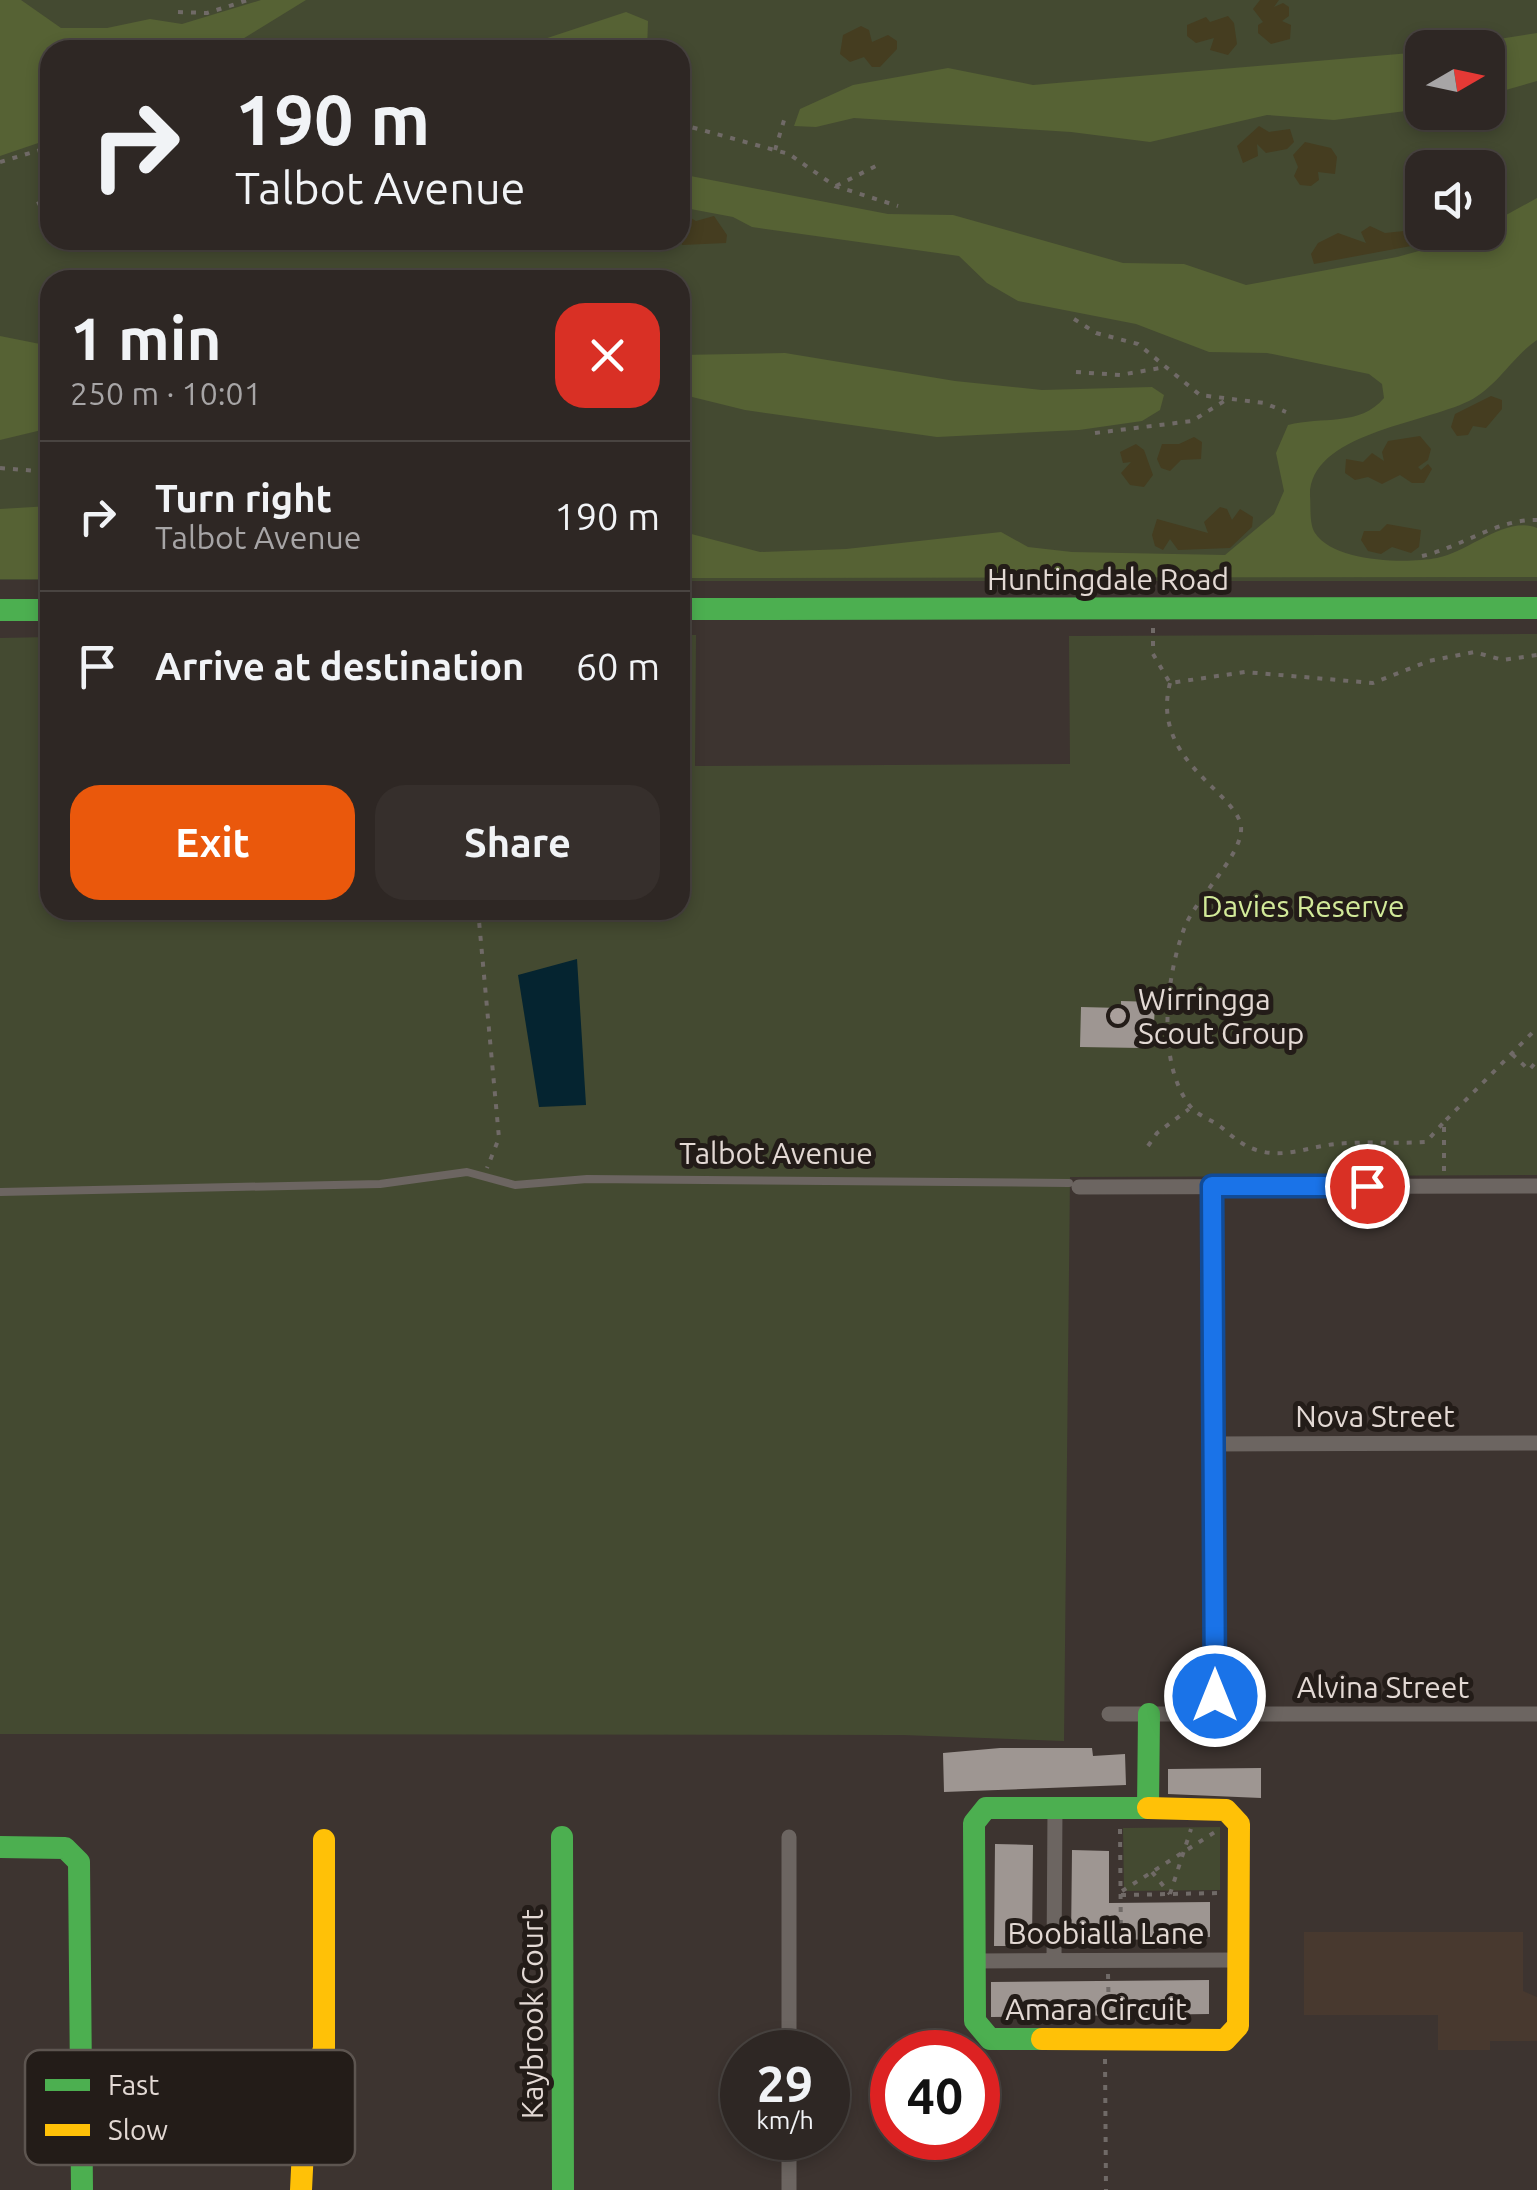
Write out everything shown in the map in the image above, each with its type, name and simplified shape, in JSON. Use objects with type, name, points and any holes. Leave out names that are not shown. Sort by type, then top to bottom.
[{"type":"street","name":"Huntingdale Road","points":[[690,609],[1537,608]]},
{"type":"street","points":[[0,610],[40,610]]},
{"type":"street","name":"Talbot Avenue","points":[[1074,1185],[1537,1186]]},
{"type":"street","points":[[1212,1186],[1215,1714]]},
{"type":"street","name":"Nova Street","points":[[1213,1444],[1537,1443]]},
{"type":"street","name":"Alvina Street","points":[[1109,1714],[1537,1714]]},
{"type":"street","points":[[1148,1808],[1149,1714]]},
{"type":"street","name":"Amara Circuit","points":[[986,1808],[1055,1808],[1226,1810],[1235,1815],[1238,2026],[1225,2040],[990,2039],[976,2021],[974,1823],[986,1808]]},
{"type":"street","points":[[1054,1960],[1055,1808]]},
{"type":"street","points":[[789,1836],[789,2030]]},
{"type":"street","name":"Kaybrook Court","points":[[562,1837],[563,2190]]},
{"type":"street","points":[[324,1840],[324,2050]]},
{"type":"street","points":[[0,1847],[65,1848],[78,1862],[80,2050]]},
{"type":"street","name":"Boobialla Lane","points":[[975,1961],[1238,1960]]},
{"type":"street","points":[[789,2160],[789,2190]]},
{"type":"street","points":[[82,2165],[82,2190]]},
{"type":"street","points":[[302,2190],[303,2165]]},
{"type":"lane","name":"Talbot Avenue","points":[[0,1192],[380,1184],[467,1172],[515,1185],[587,1179],[1074,1185]]},
{"type":"path","points":[[178,12],[207,13],[248,0]]},
{"type":"path","points":[[774,152],[785,117]]},
{"type":"path","points":[[690,127],[789,154],[835,186],[898,206]]},
{"type":"path","points":[[0,162],[40,150]]},
{"type":"path","points":[[835,186],[876,166]]},
{"type":"path","points":[[36,204],[40,202]]},
{"type":"path","points":[[1074,318],[1096,332],[1138,344],[1187,389],[1286,412]]},
{"type":"path","points":[[1076,372],[1120,375],[1166,367]]},
{"type":"path","points":[[1095,433],[1192,421],[1226,400]]},
{"type":"path","points":[[0,468],[40,471]]},
{"type":"path","points":[[1422,556],[1463,545],[1508,522],[1537,520]]},
{"type":"path","points":[[1153,609],[1153,654],[1170,683],[1165,700],[1170,729],[1186,764],[1237,814],[1242,828],[1238,844],[1186,924],[1172,966],[1172,1062],[1191,1108],[1230,1138],[1258,1151],[1285,1154],[1337,1144],[1426,1142],[1537,1028]]},
{"type":"path","points":[[1170,683],[1245,672],[1373,683],[1430,661],[1474,652],[1503,660],[1537,655]]},
{"type":"path","points":[[479,920],[499,1138],[484,1177]]},
{"type":"path","points":[[1512,1054],[1529,1070],[1537,1061]]},
{"type":"path","points":[[1148,1146],[1156,1133],[1191,1108]]},
{"type":"path","points":[[1444,1122],[1444,1186]]},
{"type":"path","points":[[1106,2190],[1107,2039],[1121,1893],[1120,1824]]},
{"type":"path","points":[[1170,1894],[1192,1824]]},
{"type":"path","points":[[1121,1893],[1223,1826]]},
{"type":"path","points":[[1152,1872],[1170,1894]]},
{"type":"path","points":[[1121,1893],[1238,1893]]},
{"type":"shaded area","points":[[1304,1932],[1523,1932],[1523,1991],[1537,1997],[1537,2041],[1490,2041],[1490,2050],[1438,2050],[1438,2015],[1304,2015]]},
{"type":"green space","points":[[0,0],[1537,0],[1537,581],[690,581],[690,270],[40,270],[40,580],[0,580]]},
{"type":"green space","points":[[0,0],[21,0],[61,28],[107,28],[150,19],[182,24],[261,0],[306,0],[241,40],[40,40],[40,142],[0,156]]},
{"type":"green space","points":[[626,12],[648,21],[647,40],[541,40]]},
{"type":"green space","points":[[1537,33],[1537,81],[1505,90],[1505,38]]},
{"type":"green space","points":[[1405,53],[1405,111],[1334,120],[1267,115],[1150,142],[1071,132],[854,118],[816,127],[794,126],[800,109],[853,85],[948,68],[1033,85]]},
{"type":"green space","points":[[690,176],[888,214],[953,215],[1123,263],[1184,264],[1246,285],[1422,250],[1505,250],[1505,216],[1537,198],[1537,340],[1488,388],[1469,401],[1372,434],[1328,458],[1315,475],[1310,496],[1313,529],[1324,543],[1371,559],[1437,558],[1513,526],[1537,528],[1537,577],[690,578],[690,534],[760,552],[846,549],[1001,532],[1028,547],[1072,552],[1225,555],[1274,514],[1284,491],[1276,453],[1288,425],[1352,417],[1384,398],[1382,384],[1369,374],[1267,353],[1209,352],[1136,324],[1018,301],[987,283],[959,256],[752,227],[733,217],[690,209]]},
{"type":"green space","points":[[0,336],[40,344],[40,430],[0,440]]},
{"type":"green space","points":[[785,353],[955,381],[1042,390],[1152,387],[1164,395],[1160,410],[1142,421],[1079,430],[937,437],[745,410],[690,396],[690,355]]},
{"type":"green space","points":[[40,507],[40,579],[0,579],[0,509]]},
{"type":"green space","name":"Davies Reserve","points":[[1537,634],[1537,1175],[1070,1177],[1064,1741],[903,1735],[0,1734],[0,638],[40,637],[40,920],[690,920],[690,635],[696,635],[695,766],[1070,764],[1069,636]]},
{"type":"green space","points":[[1220,1827],[1220,1890],[1124,1891],[1123,1828]]},
{"type":"sand","points":[[1260,0],[1279,0],[1274,7],[1283,3],[1289,7],[1289,16],[1282,21],[1291,25],[1290,39],[1271,44],[1258,33],[1258,25],[1263,22],[1253,9]]},
{"type":"sand","points":[[1228,16],[1234,23],[1237,44],[1228,55],[1210,50],[1214,38],[1196,43],[1187,36],[1187,25],[1206,17],[1210,22]]},
{"type":"sand","points":[[861,26],[869,30],[872,42],[888,35],[897,41],[897,49],[880,67],[872,67],[864,57],[850,62],[840,54],[843,35]]},
{"type":"sand","points":[[1259,126],[1269,132],[1290,129],[1294,142],[1287,149],[1266,153],[1257,144],[1258,156],[1243,163],[1237,146]]},
{"type":"sand","points":[[1305,142],[1331,148],[1337,157],[1335,174],[1318,172],[1319,180],[1311,186],[1300,185],[1294,176],[1298,167],[1293,155]]},
{"type":"sand","points":[[714,216],[727,235],[726,243],[690,245],[690,218],[696,221]]},
{"type":"sand","points":[[1370,226],[1385,233],[1404,231],[1405,247],[1314,264],[1311,254],[1318,243],[1338,233],[1366,243],[1361,232]]},
{"type":"sand","points":[[1491,396],[1502,400],[1502,409],[1486,428],[1473,426],[1468,435],[1457,436],[1451,427],[1455,414]]},
{"type":"sand","points":[[1420,436],[1431,449],[1428,460],[1418,467],[1421,470],[1428,464],[1432,469],[1424,483],[1412,483],[1400,475],[1382,484],[1368,477],[1355,480],[1345,473],[1346,459],[1363,462],[1372,453],[1384,461],[1382,452],[1388,441]]},
{"type":"sand","points":[[1194,437],[1202,442],[1201,459],[1181,460],[1170,471],[1161,468],[1157,459],[1162,444],[1179,444]]},
{"type":"sand","points":[[1136,444],[1144,450],[1153,475],[1144,487],[1130,485],[1121,473],[1131,462],[1123,463],[1120,452]]},
{"type":"sand","points":[[1220,507],[1227,509],[1232,520],[1240,509],[1253,517],[1252,527],[1230,548],[1178,550],[1170,539],[1163,550],[1155,546],[1152,535],[1157,519],[1208,533],[1204,522]]},
{"type":"sand","points":[[1387,524],[1421,530],[1419,547],[1411,553],[1392,547],[1381,554],[1368,551],[1361,540],[1364,531],[1380,531]]},
{"type":"water","points":[[577,959],[586,1105],[539,1107],[518,975]]},
{"type":"building","name":"Wirringga Scout Group","points":[[1121,1001],[1155,1002],[1154,1025],[1141,1025],[1141,1048],[1080,1047],[1081,1007],[1121,1008]]},
{"type":"building","points":[[1000,1748],[1092,1748],[1093,1756],[1125,1754],[1126,1785],[944,1792],[943,1753]]},
{"type":"building","points":[[1261,1768],[1261,1798],[1168,1794],[1168,1769]]},
{"type":"building","points":[[995,1844],[1033,1845],[1032,1946],[994,1946]]},
{"type":"building","points":[[1072,1850],[1109,1851],[1109,1903],[1210,1902],[1210,1937],[1071,1942]]},
{"type":"building","points":[[1209,1980],[1209,2014],[991,2017],[991,1982]]},
{"type":"traffic: fast","points":[[690,609],[1537,608]]},
{"type":"traffic: fast","points":[[0,610],[40,610]]},
{"type":"traffic: fast","points":[[1212,1187],[1215,1714]]},
{"type":"traffic: fast","points":[[1042,2039],[990,2039],[975,2021],[974,1823],[986,1808],[1148,1808],[1149,1714]]},
{"type":"traffic: fast","points":[[562,1837],[563,2190]]},
{"type":"traffic: fast","points":[[0,1847],[65,1848],[79,1862],[81,2050]]},
{"type":"traffic: fast","points":[[82,2165],[82,2190]]},
{"type":"traffic: slow","points":[[1042,2039],[1225,2040],[1238,2026],[1239,1824],[1226,1810],[1148,1808]]},
{"type":"traffic: slow","points":[[324,1840],[324,2050]]},
{"type":"traffic: slow","points":[[301,2190],[302,2165]]},
{"type":"place","name":"Wirringga Scout Group","points":[[1118,1016]]},
{"type":"route","points":[[1215,1696],[1212,1186],[1367,1186]]}]
